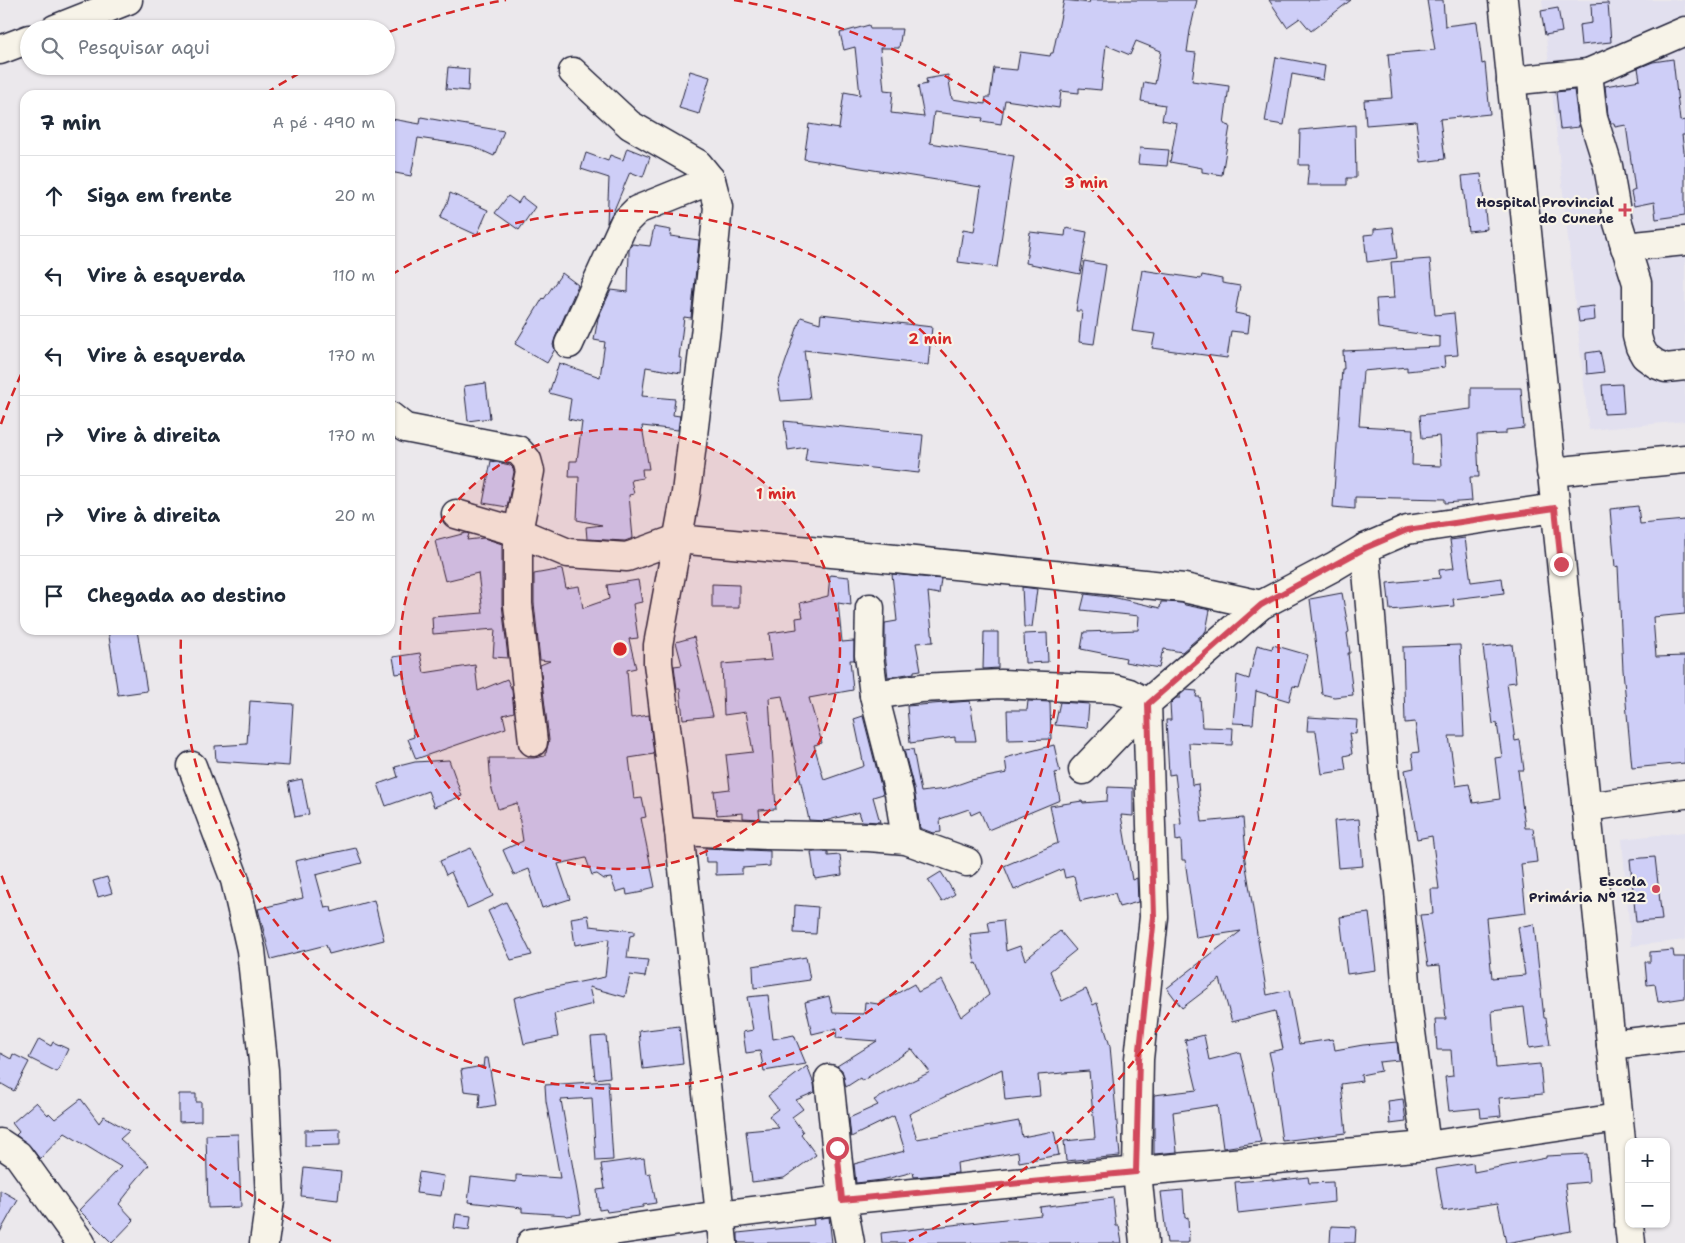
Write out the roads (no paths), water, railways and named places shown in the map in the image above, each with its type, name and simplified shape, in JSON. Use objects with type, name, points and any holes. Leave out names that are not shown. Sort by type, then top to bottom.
[{"type":"street","points":[[78,20],[128,0]]},
{"type":"street","points":[[1503,0],[1625,1183]]},
{"type":"street","points":[[1511,81],[1588,73],[1685,31]]},
{"type":"street","points":[[0,50],[20,42]]},
{"type":"street","points":[[573,72],[630,125],[698,164],[711,180],[718,207],[686,493],[658,645],[658,664],[679,831],[723,1243]]},
{"type":"street","points":[[1588,73],[1593,118],[1608,166],[1618,223],[1637,282],[1640,347],[1646,356],[1656,364],[1666,368],[1685,366]]},
{"type":"street","points":[[569,344],[624,223],[638,210],[711,180]]},
{"type":"street","points":[[1625,247],[1685,241]]},
{"type":"street","points":[[395,420],[406,428],[518,450],[527,460],[530,471],[518,532],[518,604],[533,742]]},
{"type":"street","points":[[1552,472],[1685,458]]},
{"type":"street","points":[[1083,770],[1148,704],[1261,605],[1365,548],[1407,530],[1555,508]]},
{"type":"street","points":[[456,514],[518,532],[568,553],[627,557],[677,539],[1184,588],[1261,605]]},
{"type":"street","points":[[1365,548],[1385,779],[1399,891],[1408,1009],[1426,1146]]},
{"type":"street","points":[[870,608],[869,655],[874,695],[899,793],[906,840]]},
{"type":"street","points":[[874,695],[921,688],[1001,684],[1115,688],[1130,693],[1148,704]]},
{"type":"street","points":[[1144,1243],[1136,1172],[1139,1059],[1154,917],[1148,704]]},
{"type":"street","points":[[192,766],[235,880],[251,950],[264,1070],[270,1200],[264,1243]]},
{"type":"street","points":[[1586,807],[1685,794]]},
{"type":"street","points":[[679,831],[767,836],[869,837],[906,840],[967,862]]},
{"type":"street","points":[[1611,1045],[1685,1036]]},
{"type":"street","points":[[829,1078],[842,1200],[850,1243]]},
{"type":"street","points":[[531,1243],[720,1215],[842,1200],[1426,1146],[1618,1118]]},
{"type":"street","points":[[0,1142],[18,1155],[81,1243]]},
{"type":"street","points":[[1629,1228],[1631,1243]]},
{"type":"place","name":"Hospital Provincial do Cunene","points":[[1625,210]]},
{"type":"place","name":"Escola Primária Nº 122","points":[[1656,889]]}]
